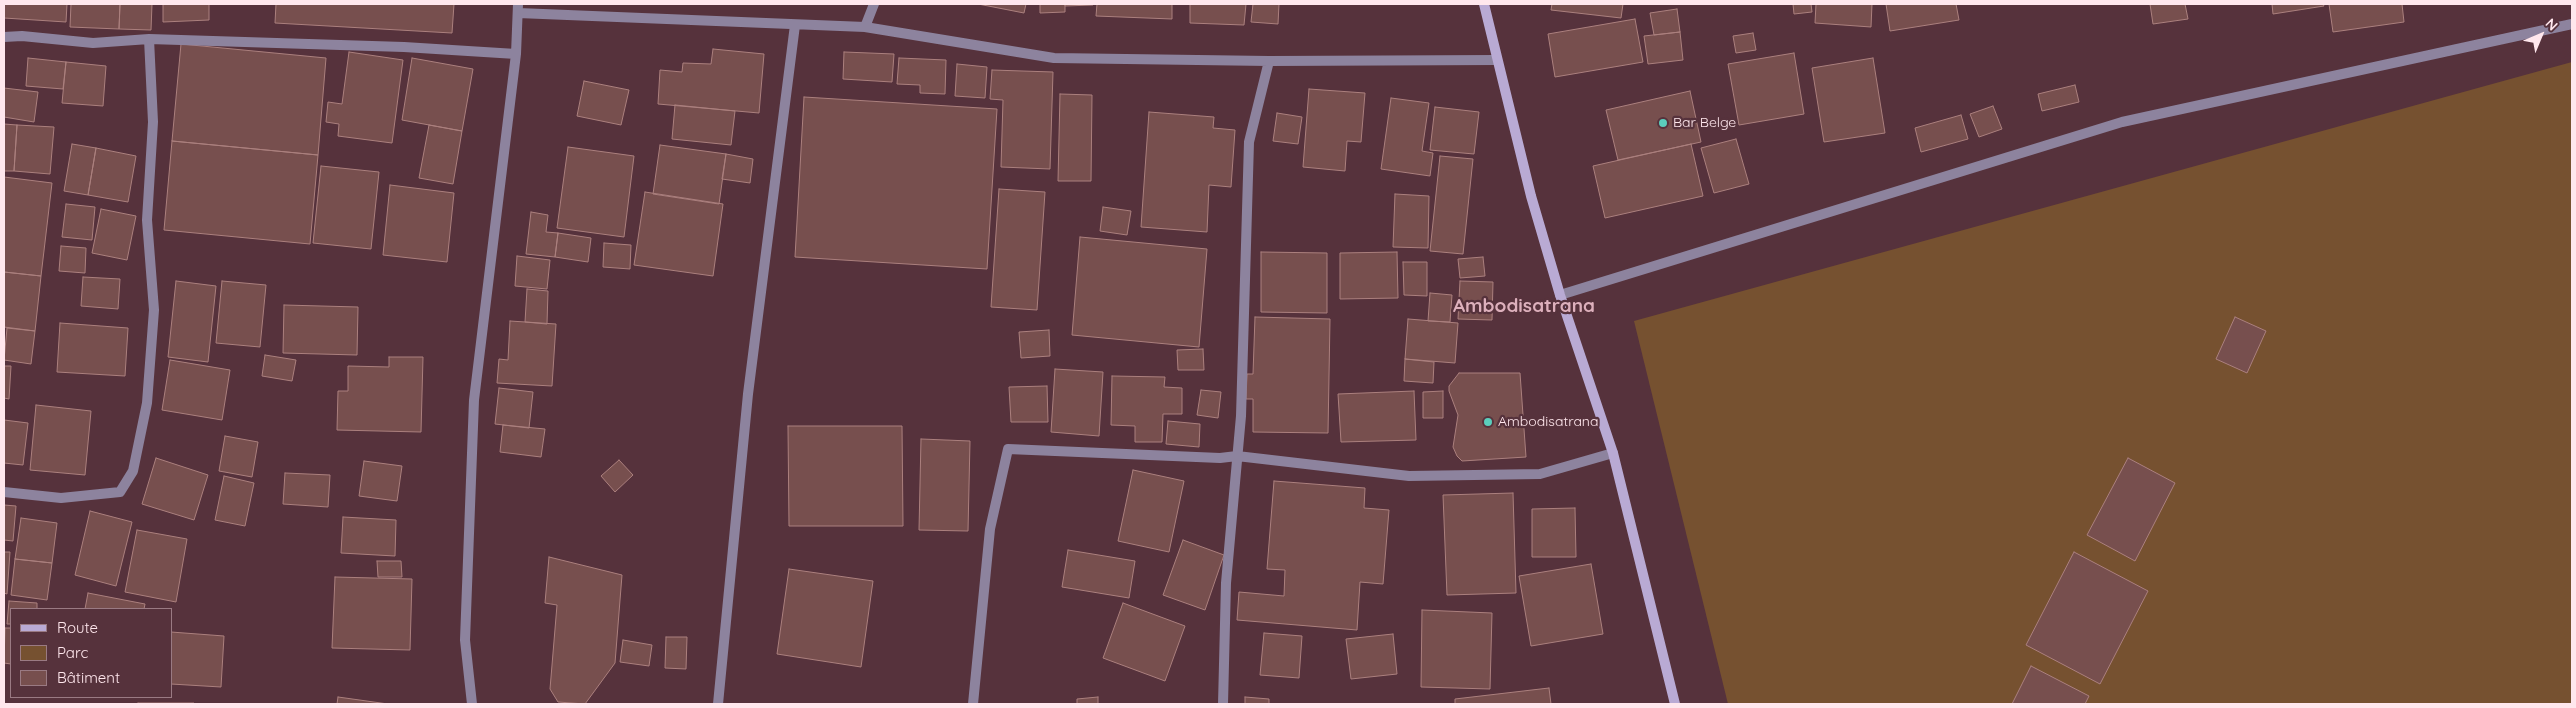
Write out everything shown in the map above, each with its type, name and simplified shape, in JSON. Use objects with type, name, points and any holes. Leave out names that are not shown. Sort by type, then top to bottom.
[{"type":"main road","points":[[1484,4],[1531,196],[1560,295],[1613,453],[1675,704]]},
{"type":"street","points":[[865,27],[874,4]]},
{"type":"street","points":[[472,704],[464,640],[474,400],[516,54],[518,8],[795,26],[865,27],[1054,58],[1269,61],[1497,60]]},
{"type":"street","points":[[1560,295],[2122,122],[2572,24]]},
{"type":"street","points":[[718,704],[748,394],[795,26]]},
{"type":"street","points":[[4,37],[22,36],[93,43],[149,39],[404,47],[516,54]]},
{"type":"street","points":[[4,492],[61,498],[120,492],[133,471],[148,403],[154,310],[147,220],[153,122],[149,39]]},
{"type":"street","points":[[1223,704],[1226,583],[1241,406],[1249,142],[1269,61]]},
{"type":"street","points":[[973,704],[990,529],[1008,449],[1220,458],[1237,456],[1409,476],[1540,474],[1613,453]]},
{"type":"green space","points":[[2572,62],[2572,704],[1728,704],[1634,321]]},
{"type":"building","points":[[4,4],[67,4],[66,22],[4,18]]},
{"type":"building","points":[[71,4],[120,4],[119,29],[70,27]]},
{"type":"building","points":[[120,4],[152,4],[151,30],[119,29]]},
{"type":"building","points":[[163,4],[209,4],[209,20],[163,22]]},
{"type":"building","points":[[276,4],[454,4],[452,33],[275,23]]},
{"type":"building","points":[[978,4],[1026,4],[1024,13]]},
{"type":"building","points":[[1040,4],[1065,4],[1065,12],[1040,13]]},
{"type":"building","points":[[1065,4],[1092,4],[1093,5],[1065,6]]},
{"type":"building","points":[[1097,4],[1172,4],[1172,19],[1096,16]]},
{"type":"building","points":[[1190,4],[1246,4],[1244,25],[1190,23]]},
{"type":"building","points":[[1253,4],[1279,4],[1278,24],[1251,22]]},
{"type":"building","points":[[1552,4],[1623,4],[1621,18],[1551,10]]},
{"type":"building","points":[[1793,4],[1811,4],[1812,12],[1794,14]]},
{"type":"building","points":[[1816,4],[1872,4],[1871,27],[1815,23]]},
{"type":"building","points":[[1886,4],[1956,4],[1959,20],[1890,31]]},
{"type":"building","points":[[2150,4],[2185,4],[2188,19],[2153,24]]},
{"type":"building","points":[[2272,4],[2323,4],[2324,6],[2273,14]]},
{"type":"building","points":[[2329,4],[2402,4],[2404,22],[2333,32]]},
{"type":"building","points":[[1677,9],[1680,32],[1654,35],[1650,13]]},
{"type":"building","points":[[1635,19],[1643,62],[1555,77],[1548,34]]},
{"type":"building","points":[[1680,32],[1683,60],[1648,64],[1644,36]]},
{"type":"building","points":[[1753,33],[1756,50],[1736,53],[1733,36]]},
{"type":"building","points":[[181,44],[326,58],[318,155],[172,141]]},
{"type":"building","points":[[713,49],[764,54],[759,113],[658,104],[660,70],[682,72],[683,63],[711,64]]},
{"type":"building","points":[[349,52],[403,60],[392,143],[338,136],[339,124],[326,122],[328,102],[342,104]]},
{"type":"building","points":[[844,52],[894,54],[892,82],[843,79]]},
{"type":"building","points":[[1794,53],[1804,114],[1739,125],[1728,64]]},
{"type":"building","points":[[28,58],[66,62],[63,89],[26,86]]},
{"type":"building","points":[[412,58],[473,69],[462,131],[402,120]]},
{"type":"building","points":[[899,58],[946,60],[945,94],[920,93],[920,85],[897,84]]},
{"type":"building","points":[[1873,58],[1885,133],[1824,142],[1812,68]]},
{"type":"building","points":[[66,62],[106,66],[103,106],[62,103]]},
{"type":"building","points":[[957,64],[987,67],[985,98],[955,96]]},
{"type":"building","points":[[992,70],[1053,72],[1050,169],[1001,167],[1003,100],[990,99]]},
{"type":"building","points":[[584,81],[629,90],[621,125],[577,116]]},
{"type":"building","points":[[2075,85],[2079,102],[2042,111],[2038,94]]},
{"type":"building","points":[[4,88],[38,92],[34,122],[4,117]]},
{"type":"building","points":[[1309,89],[1365,93],[1361,142],[1347,141],[1345,171],[1303,167]]},
{"type":"building","points":[[1690,91],[1701,142],[1618,160],[1606,110]]},
{"type":"building","points":[[1060,94],[1092,95],[1091,181],[1058,181]]},
{"type":"building","points":[[804,97],[997,109],[987,269],[795,257]]},
{"type":"building","points":[[1391,98],[1429,103],[1422,151],[1433,153],[1430,176],[1381,169]]},
{"type":"building","points":[[675,105],[735,111],[731,145],[672,139]]},
{"type":"building","points":[[1993,106],[2002,129],[1979,137],[1970,114]]},
{"type":"building","points":[[1435,107],[1479,112],[1474,154],[1430,150]]},
{"type":"building","points":[[1149,112],[1214,117],[1213,128],[1235,130],[1231,187],[1209,185],[1207,232],[1141,227]]},
{"type":"building","points":[[1277,113],[1302,117],[1298,144],[1273,141]]},
{"type":"building","points":[[1961,115],[1968,139],[1921,152],[1915,128]]},
{"type":"building","points":[[4,124],[17,125],[14,171],[4,171]]},
{"type":"building","points":[[17,125],[54,127],[50,174],[14,171]]},
{"type":"building","points":[[429,125],[462,131],[453,184],[419,178]]},
{"type":"building","points":[[1736,139],[1749,184],[1714,193],[1701,148]]},
{"type":"building","points":[[172,141],[318,155],[310,244],[164,230]]},
{"type":"building","points":[[72,144],[96,148],[88,195],[64,191]]},
{"type":"building","points":[[1691,144],[1703,196],[1605,218],[1593,166]]},
{"type":"building","points":[[660,145],[726,154],[719,204],[653,194]]},
{"type":"building","points":[[568,147],[634,156],[624,237],[557,228]]},
{"type":"building","points":[[96,148],[136,156],[128,202],[88,195]]},
{"type":"building","points":[[726,154],[753,159],[750,183],[722,179]]},
{"type":"building","points":[[1440,156],[1473,159],[1463,254],[1430,251]]},
{"type":"building","points":[[321,166],[379,172],[371,249],[313,243]]},
{"type":"building","points":[[4,177],[52,183],[41,276],[4,272]]},
{"type":"building","points":[[390,185],[454,193],[447,262],[383,255]]},
{"type":"building","points":[[999,189],[1045,192],[1037,310],[991,307]]},
{"type":"building","points":[[645,192],[723,204],[713,276],[634,265]]},
{"type":"building","points":[[1395,194],[1429,196],[1428,248],[1393,247]]},
{"type":"building","points":[[66,204],[95,207],[92,240],[62,237]]},
{"type":"building","points":[[1103,207],[1131,211],[1127,235],[1100,231]]},
{"type":"building","points":[[101,209],[136,216],[127,260],[92,253]]},
{"type":"building","points":[[531,212],[548,215],[546,232],[558,233],[555,257],[526,254]]},
{"type":"building","points":[[558,233],[591,238],[588,262],[555,257]]},
{"type":"building","points":[[1080,237],[1207,249],[1199,347],[1072,335]]},
{"type":"building","points":[[604,243],[631,245],[630,269],[603,267]]},
{"type":"building","points":[[61,246],[86,248],[85,273],[59,271]]},
{"type":"building","points":[[1261,252],[1327,253],[1327,313],[1261,312]]},
{"type":"building","points":[[1397,252],[1398,298],[1340,299],[1340,253]]},
{"type":"building","points":[[517,256],[550,260],[547,289],[515,286]]},
{"type":"building","points":[[1483,257],[1485,276],[1460,278],[1458,259]]},
{"type":"building","points":[[1403,262],[1427,262],[1427,296],[1404,295]]},
{"type":"building","points":[[4,272],[41,276],[35,331],[4,327]]},
{"type":"building","points":[[83,277],[120,279],[118,309],[81,306]]},
{"type":"building","points":[[176,281],[216,286],[208,362],[168,357]]},
{"type":"building","points":[[222,281],[266,285],[260,347],[216,343]]},
{"type":"building","points":[[1460,281],[1493,282],[1492,320],[1458,319]]},
{"type":"building","points":[[527,289],[548,291],[547,324],[525,322]]},
{"type":"building","points":[[1430,293],[1452,295],[1450,322],[1428,321]]},
{"type":"building","points":[[284,305],[358,307],[357,355],[283,353]]},
{"type":"building","points":[[1255,317],[1330,319],[1328,433],[1253,432],[1253,399],[1246,399],[1247,374],[1253,374]]},
{"type":"building","points":[[2235,317],[2266,331],[2247,373],[2216,359]]},
{"type":"building","points":[[1408,319],[1458,323],[1455,363],[1405,359]]},
{"type":"building","points":[[510,321],[556,324],[552,386],[497,383],[499,359],[508,360]]},
{"type":"building","points":[[60,323],[128,328],[125,376],[57,372]]},
{"type":"building","points":[[7,328],[35,331],[31,364],[4,360]]},
{"type":"building","points":[[1049,330],[1050,356],[1021,358],[1019,332]]},
{"type":"building","points":[[1203,349],[1204,370],[1178,370],[1177,350]]},
{"type":"building","points":[[265,355],[296,360],[292,381],[262,376]]},
{"type":"building","points":[[389,357],[423,357],[421,432],[337,430],[338,391],[348,391],[348,366],[389,367]]},
{"type":"building","points":[[1405,359],[1434,362],[1433,383],[1404,381]]},
{"type":"building","points":[[170,360],[230,370],[222,420],[162,410]]},
{"type":"building","points":[[4,366],[11,366],[9,399],[4,398]]},
{"type":"building","points":[[1055,369],[1103,372],[1099,436],[1051,432]]},
{"type":"building","points":[[1459,373],[1520,373],[1526,457],[1462,461],[1457,456],[1453,447],[1458,415],[1449,386]]},
{"type":"building","points":[[1112,376],[1165,377],[1164,387],[1182,388],[1182,414],[1163,414],[1162,442],[1135,442],[1135,426],[1111,425]]},
{"type":"building","points":[[1047,386],[1048,422],[1011,422],[1009,387]]},
{"type":"building","points":[[499,388],[533,392],[529,428],[495,424]]},
{"type":"building","points":[[1201,390],[1221,392],[1218,418],[1197,415]]},
{"type":"building","points":[[1414,391],[1416,440],[1341,442],[1338,394]]},
{"type":"building","points":[[1443,391],[1443,418],[1423,418],[1423,392]]},
{"type":"building","points":[[36,405],[91,411],[85,475],[30,470]]},
{"type":"building","points":[[4,420],[28,423],[23,465],[4,463]]},
{"type":"building","points":[[1168,421],[1200,424],[1199,447],[1166,444]]},
{"type":"building","points":[[503,425],[545,429],[541,457],[500,452]]},
{"type":"building","points":[[788,426],[902,426],[903,526],[789,526]]},
{"type":"building","points":[[225,436],[258,442],[252,477],[219,471]]},
{"type":"building","points":[[921,439],[970,441],[968,531],[919,530]]},
{"type":"building","points":[[156,458],[208,475],[194,520],[142,504]]},
{"type":"building","points":[[2128,458],[2175,483],[2135,561],[2087,535]]},
{"type":"building","points":[[619,460],[633,475],[615,492],[601,476]]},
{"type":"building","points":[[364,461],[402,466],[397,501],[359,496]]},
{"type":"building","points":[[1133,470],[1184,481],[1169,552],[1118,541]]},
{"type":"building","points":[[285,473],[330,475],[328,507],[283,504]]},
{"type":"building","points":[[224,476],[254,483],[245,526],[215,520]]},
{"type":"building","points":[[1274,481],[1365,488],[1364,508],[1389,510],[1383,584],[1360,582],[1357,630],[1237,620],[1239,592],[1284,596],[1285,570],[1267,569]]},
{"type":"building","points":[[1513,493],[1516,593],[1447,595],[1443,495]]},
{"type":"building","points":[[4,505],[16,506],[13,541],[4,540]]},
{"type":"building","points":[[1575,508],[1576,557],[1532,557],[1532,509]]},
{"type":"building","points":[[90,511],[132,522],[116,586],[75,575]]},
{"type":"building","points":[[343,517],[396,520],[395,556],[341,553]]},
{"type":"building","points":[[21,518],[57,523],[52,563],[15,559]]},
{"type":"building","points":[[137,530],[187,539],[176,602],[125,592]]},
{"type":"building","points":[[1183,540],[1224,555],[1205,610],[1163,595]]},
{"type":"building","points":[[1068,550],[1135,561],[1129,598],[1062,587]]},
{"type":"building","points":[[4,552],[10,552],[7,594],[4,593]]},
{"type":"building","points":[[2074,552],[2148,591],[2100,684],[2026,645]]},
{"type":"building","points":[[549,557],[622,575],[615,663],[585,704],[558,702],[550,689],[557,605],[545,603]]},
{"type":"building","points":[[15,559],[52,563],[47,600],[11,595]]},
{"type":"building","points":[[377,561],[401,561],[402,577],[378,577]]},
{"type":"building","points":[[1591,564],[1603,634],[1531,646],[1519,576]]},
{"type":"building","points":[[789,569],[873,581],[861,667],[777,654]]},
{"type":"building","points":[[335,577],[412,579],[410,650],[332,648]]},
{"type":"building","points":[[88,593],[145,604],[144,608],[85,608]]},
{"type":"building","points":[[9,601],[37,603],[37,608],[10,608],[10,624],[7,624]]},
{"type":"building","points":[[1123,603],[1185,626],[1165,681],[1103,658]]},
{"type":"building","points":[[1422,610],[1492,613],[1490,689],[1421,687]]},
{"type":"building","points":[[5,628],[10,628],[10,664],[4,663]]},
{"type":"building","points":[[172,632],[224,636],[221,687],[172,684]]},
{"type":"building","points":[[1264,633],[1302,636],[1299,678],[1260,675]]},
{"type":"building","points":[[1393,634],[1397,674],[1351,679],[1346,639]]},
{"type":"building","points":[[666,637],[687,637],[686,669],[665,668]]},
{"type":"building","points":[[623,640],[652,645],[649,666],[620,662]]},
{"type":"building","points":[[2031,666],[2089,696],[2085,704],[2012,704]]},
{"type":"building","points":[[1549,688],[1551,704],[1455,704],[1455,699]]},
{"type":"building","points":[[338,697],[388,704],[337,704]]},
{"type":"building","points":[[1098,697],[1098,704],[1077,704],[1077,699]]},
{"type":"building","points":[[1245,697],[1269,699],[1269,704],[1245,704]]},
{"type":"building","points":[[194,703],[194,704],[138,704]]},
{"type":"place","name":"Bar Belge","points":[[1663,123]]},
{"type":"place","name":"Ambodisatrana","points":[[1488,422]]},
{"type":"district","name":"Ambodisatrana","points":[[1524,306]]}]
